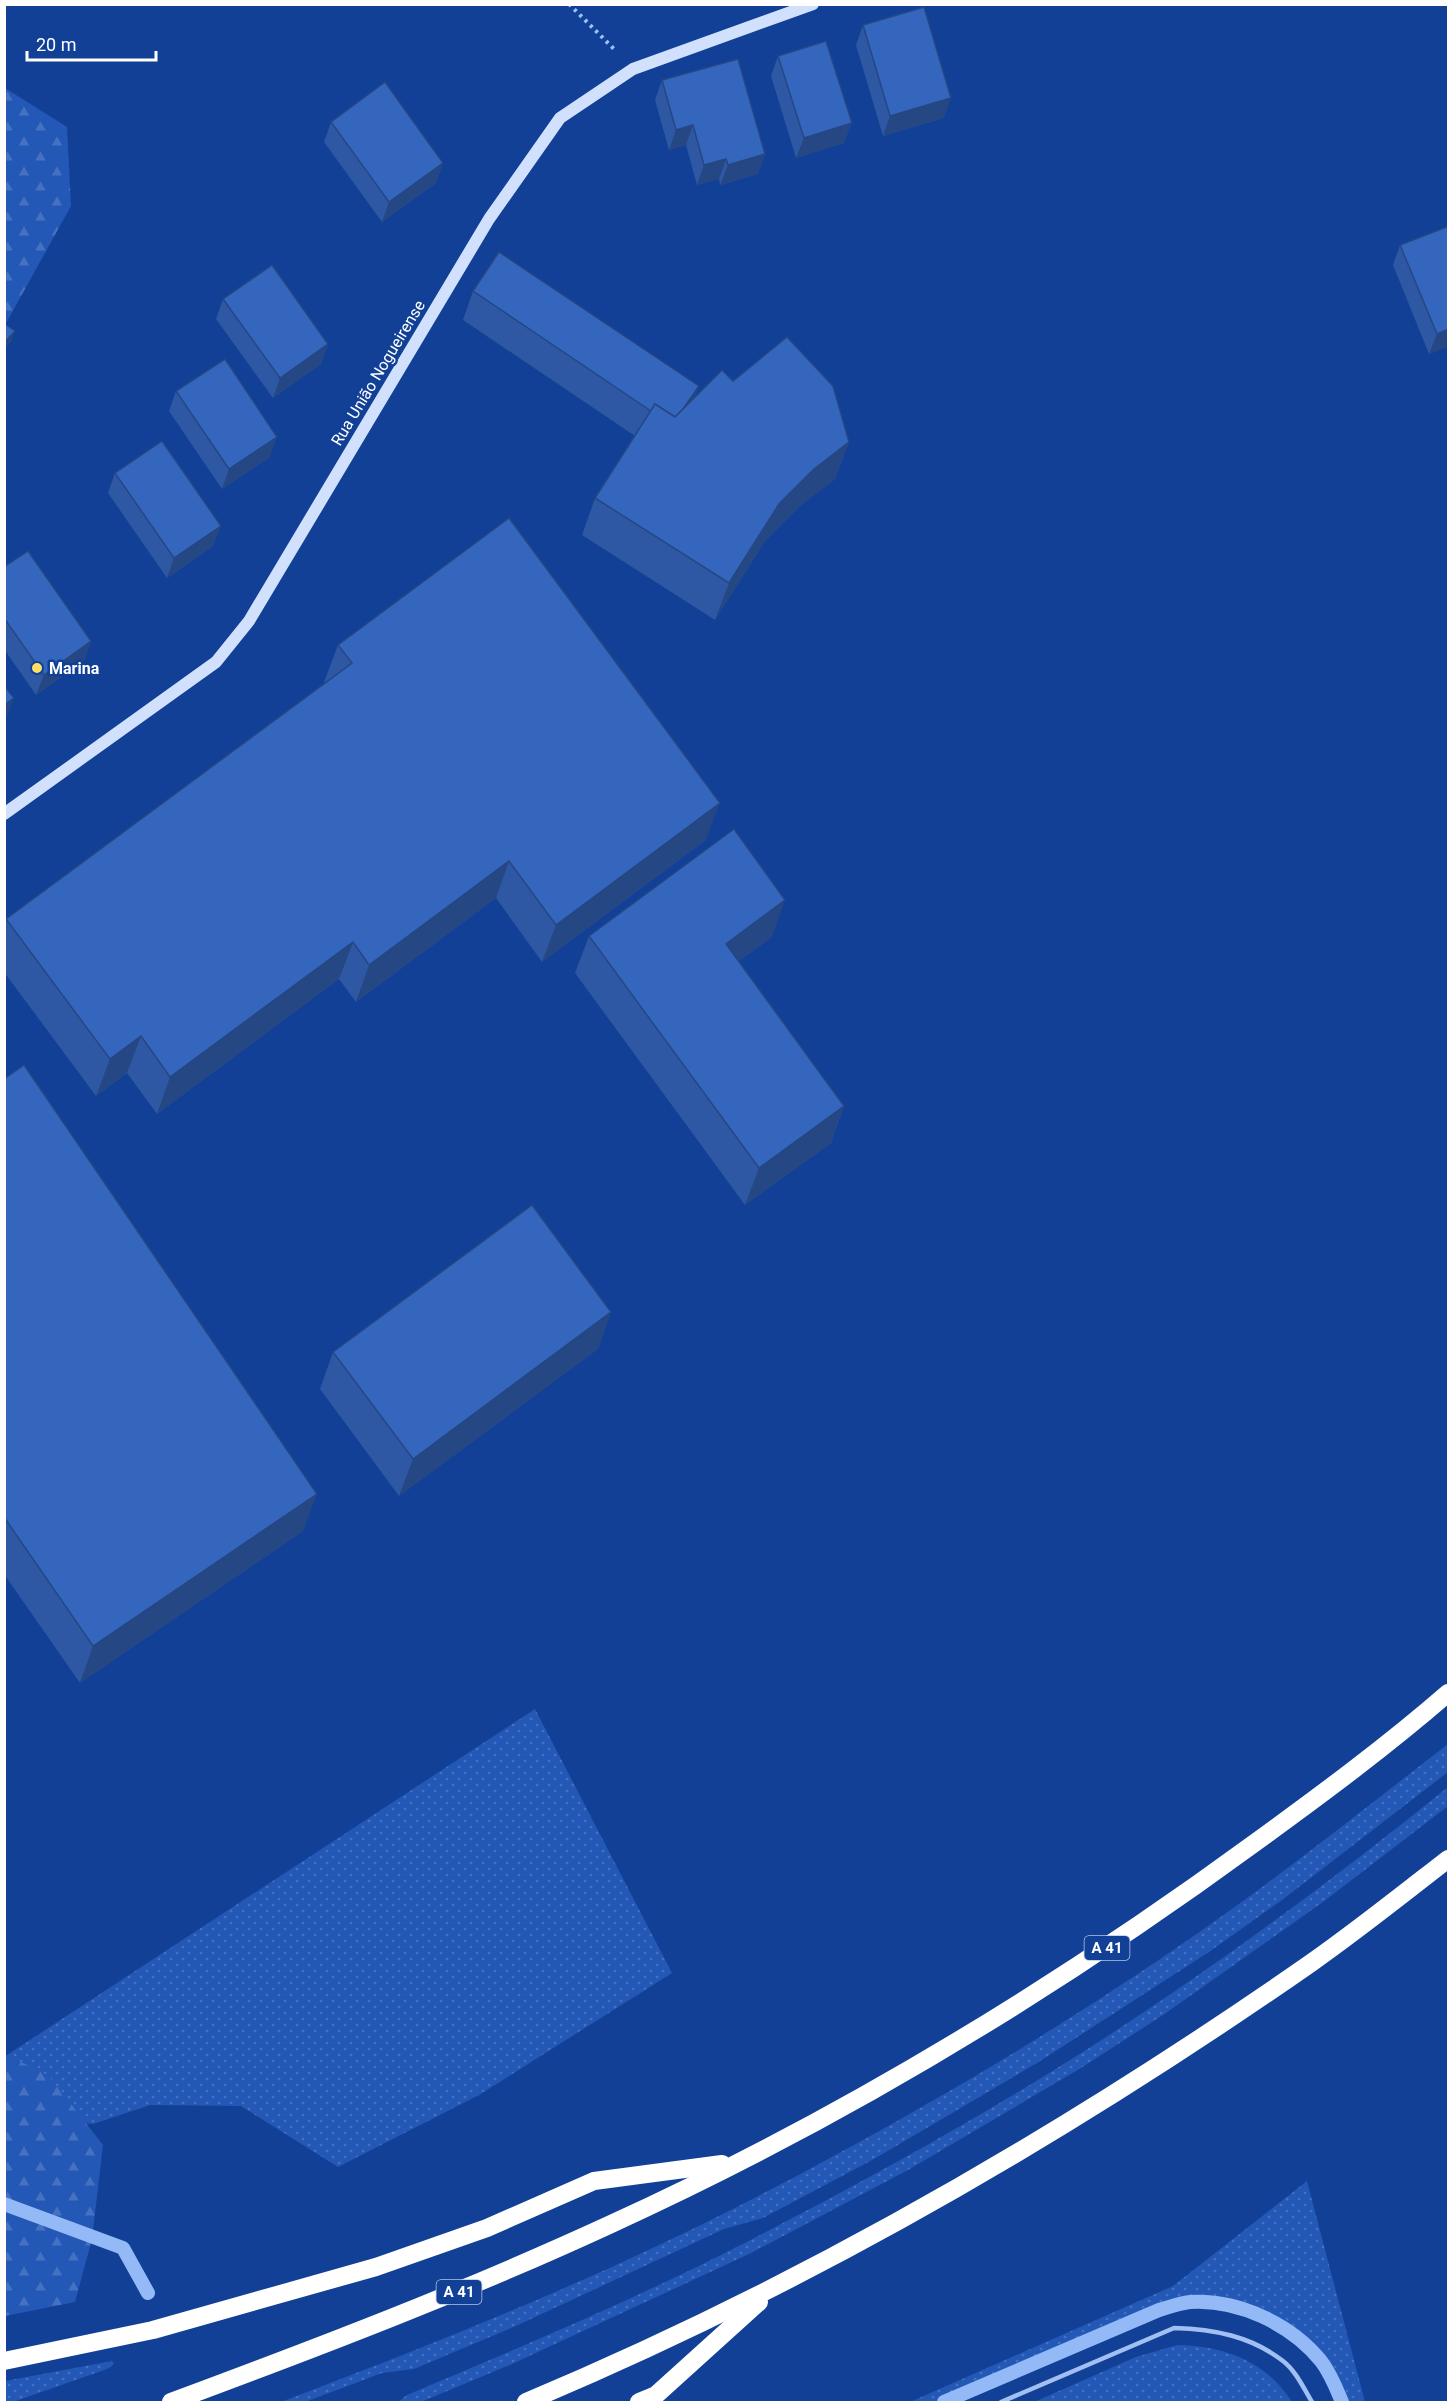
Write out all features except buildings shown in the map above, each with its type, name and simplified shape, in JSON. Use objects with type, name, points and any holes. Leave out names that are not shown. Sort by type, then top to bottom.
[{"type":"highway","name":"A 41","points":[[171,2403],[439,2300],[613,2224],[738,2162],[863,2095],[1102,1951],[1327,1790],[1449,1693]]},
{"type":"highway","points":[[525,2403],[684,2332],[776,2287],[931,2204],[1066,2125],[1313,1962],[1449,1859]]},
{"type":"highway","points":[[4,2361],[153,2330],[376,2267],[487,2228],[594,2181],[738,2162]]},
{"type":"highway","points":[[639,2403],[656,2395],[776,2287]]},
{"type":"street","name":"Rua União Nogueirense","points":[[4,814],[216,662],[249,621],[489,219],[560,118],[633,69],[813,4]]},
{"type":"lane","points":[[1001,2403],[1174,2328],[1205,2329],[1231,2334],[1257,2346],[1284,2362],[1302,2383],[1312,2403]]},
{"type":"path","points":[[569,4],[633,69]]},
{"type":"green space","points":[[5,88],[67,127],[71,206],[5,325]]},
{"type":"green space","points":[[535,1709],[672,1973],[479,2095],[338,2167],[241,2106],[150,2105],[93,2124],[60,2121],[4,2057]]},
{"type":"green space","points":[[1448,1744],[1448,1772],[1282,1900],[1209,1952],[1037,2063],[874,2159],[763,2218],[724,2229],[518,2325],[414,2369],[382,2373],[305,2402],[281,2402],[454,2334],[623,2262],[735,2208],[871,2136],[1070,2018],[1135,1976],[1261,1888]]},
{"type":"green space","points":[[1448,1787],[1448,1806],[1323,1902],[1166,2013],[1081,2068],[908,2170],[749,2254],[512,2364],[421,2402],[398,2402],[407,2395],[610,2308],[689,2271],[885,2169],[986,2111],[1135,2018],[1255,1935],[1372,1848]]},
{"type":"green space","points":[[5,2054],[49,2076],[103,2145],[92,2239],[75,2302],[5,2316]]},
{"type":"green space","points":[[1307,2181],[1365,2402],[1342,2402],[1321,2361],[1295,2336],[1279,2325],[1262,2316],[1226,2305],[1190,2302],[1159,2310],[944,2402],[910,2402],[1173,2286]]},
{"type":"green space","points":[[1177,2345],[1211,2349],[1242,2358],[1270,2376],[1292,2402],[1034,2402],[1136,2357]]},
{"type":"green space","points":[[112,2361],[114,2364],[107,2369],[13,2402],[5,2402],[5,2381]]},
{"type":"waterway","points":[[4,2204],[123,2248],[148,2293]]},
{"type":"waterway","points":[[944,2402],[1159,2310],[1190,2302],[1226,2305],[1262,2316],[1279,2325],[1295,2336],[1321,2361],[1342,2402]]},
{"type":"place","name":"Marina","points":[[37,668]]}]
